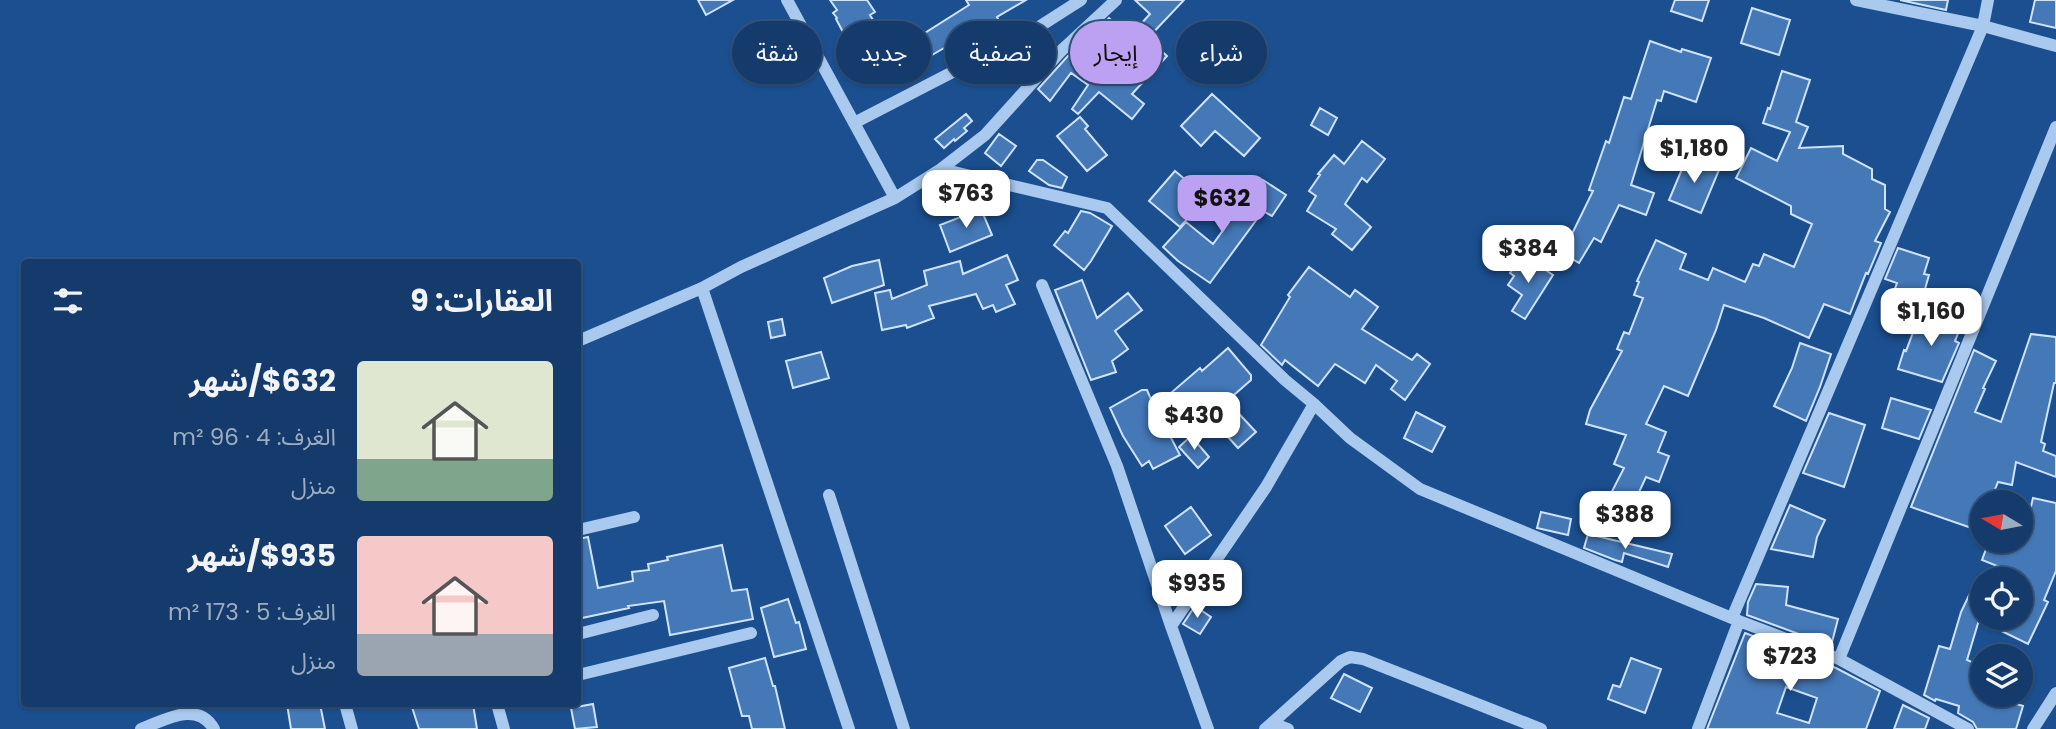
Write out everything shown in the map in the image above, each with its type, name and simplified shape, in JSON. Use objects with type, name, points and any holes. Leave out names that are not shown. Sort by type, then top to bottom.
[{"type":"street","points":[[787,0],[895,198]]},
{"type":"street","points":[[854,123],[1034,30],[1081,0]]},
{"type":"street","points":[[581,340],[702,288],[741,267],[895,198],[941,169],[985,135],[1061,51],[1116,0]]},
{"type":"street","points":[[1856,0],[1983,26],[2056,46]]},
{"type":"street","points":[[1698,729],[1735,619],[1983,26],[1988,0]]},
{"type":"street","points":[[1839,659],[2056,127]]},
{"type":"street","points":[[941,169],[1107,208],[1285,380],[1350,438],[1420,489],[1839,659],[1968,729]]},
{"type":"street","points":[[1042,285],[1117,466],[1208,729]]},
{"type":"street","points":[[702,288],[849,729]]},
{"type":"street","points":[[1171,626],[1266,487],[1314,404]]},
{"type":"street","points":[[829,495],[904,729]]},
{"type":"street","points":[[581,529],[634,517]]},
{"type":"street","points":[[581,633],[653,615]]},
{"type":"street","points":[[581,674],[751,632]]},
{"type":"street","points":[[1269,726],[1341,661],[1350,657],[1363,659],[1541,729]]},
{"type":"street","points":[[2033,729],[2056,693]]},
{"type":"street","points":[[346,707],[352,729]]},
{"type":"street","points":[[498,707],[504,729]]},
{"type":"street","points":[[141,729],[186,713],[204,717],[214,729]]},
{"type":"street","points":[[1269,726],[1288,729]]},
{"type":"building","points":[[698,0],[733,0],[706,15]]},
{"type":"building","points":[[830,0],[867,0],[875,12],[870,15],[874,21],[837,21],[833,13],[837,10]]},
{"type":"building","points":[[966,0],[1026,0],[997,17],[999,21],[945,21],[944,48],[931,56],[931,29],[969,5]]},
{"type":"building","points":[[1135,0],[1184,0],[1162,23],[1162,21],[1144,21],[1150,14]]},
{"type":"building","points":[[1675,0],[1709,0],[1702,21],[1671,11]]},
{"type":"building","points":[[1900,0],[1948,0],[1946,10]]},
{"type":"building","points":[[2035,0],[2056,0],[2056,28],[2030,22]]},
{"type":"building","points":[[1752,8],[1790,20],[1779,55],[1741,43]]},
{"type":"building","points":[[1650,41],[1681,52],[1682,49],[1711,58],[1696,102],[1664,91],[1661,101],[1657,100],[1631,185],[1654,193],[1646,215],[1619,205],[1601,242],[1594,238],[1579,263],[1559,251],[1567,237],[1570,238],[1593,191],[1589,190],[1606,141],[1609,143],[1624,97],[1631,99]]},
{"type":"building","points":[[1070,54],[1070,74],[1050,101],[1038,89],[1043,84],[1056,84],[1056,69]]},
{"type":"building","points":[[1782,71],[1810,80],[1796,122],[1808,127],[1799,148],[1843,146],[1843,154],[1872,169],[1872,179],[1885,185],[1885,209],[1890,212],[1875,241],[1881,243],[1850,314],[1824,304],[1809,338],[1764,318],[1724,305],[1688,396],[1664,386],[1646,424],[1666,432],[1658,452],[1669,456],[1659,482],[1646,477],[1627,518],[1604,507],[1624,468],[1614,464],[1626,435],[1586,424],[1590,410],[1622,351],[1617,349],[1624,332],[1629,334],[1643,298],[1634,295],[1639,282],[1637,281],[1656,240],[1686,254],[1680,269],[1708,280],[1713,268],[1745,282],[1753,264],[1759,266],[1764,254],[1794,267],[1812,224],[1791,214],[1791,206],[1736,178],[1751,148],[1777,161],[1790,132],[1763,123]]},
{"type":"building","points":[[1141,84],[1132,94],[1144,104],[1132,119],[1099,92],[1078,114],[1072,109],[1088,85]]},
{"type":"building","points":[[1212,94],[1260,138],[1244,156],[1215,131],[1201,146],[1181,126]]},
{"type":"building","points":[[1320,108],[1337,118],[1328,135],[1311,125]]},
{"type":"building","points":[[966,114],[972,121],[964,128],[967,131],[944,148],[935,139]]},
{"type":"building","points":[[1080,117],[1088,126],[1085,129],[1107,155],[1087,171],[1057,136]]},
{"type":"building","points":[[999,134],[1016,146],[1001,166],[985,153]]},
{"type":"building","points":[[1362,141],[1385,159],[1367,182],[1362,178],[1345,204],[1371,227],[1352,250],[1332,234],[1336,229],[1307,211],[1316,196],[1309,191],[1320,175],[1318,174],[1334,155],[1344,164]]},
{"type":"building","points":[[1687,157],[1719,170],[1701,213],[1669,200]]},
{"type":"building","points":[[1037,160],[1043,160],[1067,177],[1062,188],[1049,185],[1029,171]]},
{"type":"building","points":[[1175,171],[1200,192],[1193,201],[1199,206],[1180,227],[1149,201]]},
{"type":"building","points":[[1263,180],[1286,195],[1272,216],[1263,211],[1210,283],[1163,247],[1186,222],[1213,244],[1229,222],[1225,219],[1233,208],[1241,213]]},
{"type":"building","points":[[981,209],[992,235],[950,252],[940,225]]},
{"type":"building","points":[[1081,211],[1090,213],[1112,226],[1084,270],[1054,245],[1065,231],[1068,233]]},
{"type":"building","points":[[1898,248],[1929,258],[1924,274],[1929,275],[1921,303],[1893,294],[1897,283],[1885,279]]},
{"type":"building","points":[[1007,255],[1018,280],[1006,285],[1015,304],[996,312],[993,305],[983,309],[976,294],[929,306],[934,318],[907,328],[906,325],[882,330],[875,293],[890,290],[892,299],[927,285],[924,271],[960,261],[963,274]]},
{"type":"building","points":[[1523,255],[1553,275],[1525,319],[1512,311],[1522,295],[1508,285],[1514,276],[1510,273]]},
{"type":"building","points":[[879,260],[884,285],[832,303],[824,278],[852,266]]},
{"type":"building","points":[[1309,267],[1350,297],[1355,290],[1378,307],[1362,329],[1412,360],[1417,354],[1430,364],[1405,400],[1391,389],[1397,381],[1376,365],[1365,383],[1335,364],[1318,386],[1285,360],[1282,365],[1261,345],[1290,297],[1288,295]]},
{"type":"building","points":[[1082,280],[1097,318],[1128,293],[1142,310],[1115,331],[1128,349],[1112,361],[1116,372],[1091,380],[1055,290]]},
{"type":"building","points":[[1921,311],[1961,326],[1955,341],[1959,343],[1942,382],[1898,369]]},
{"type":"building","points":[[782,319],[785,335],[771,338],[768,322]]},
{"type":"building","points":[[2031,334],[2056,337],[2056,383],[2041,442],[2045,444],[2043,451],[2056,456],[2056,477],[2016,462],[2012,485],[1998,482],[1995,490],[1970,490],[1970,528],[1911,507],[1974,350],[1996,361],[1975,412],[2001,422]]},
{"type":"building","points":[[1800,343],[1831,354],[1806,421],[1774,406],[1792,368]]},
{"type":"building","points":[[1228,348],[1251,375],[1251,380],[1227,401],[1256,432],[1238,448],[1200,406],[1191,414],[1172,392]]},
{"type":"building","points":[[821,352],[829,378],[793,388],[786,361]]},
{"type":"building","points":[[1142,390],[1147,390],[1167,436],[1169,434],[1180,455],[1153,469],[1149,461],[1142,466],[1123,436],[1110,408]]},
{"type":"building","points":[[1891,398],[1931,410],[1919,439],[1882,428]]},
{"type":"building","points":[[1416,412],[1445,427],[1432,452],[1404,438]]},
{"type":"building","points":[[1829,413],[1865,425],[1844,487],[1803,473]]},
{"type":"building","points":[[1191,436],[1209,457],[1198,468],[1179,447]]},
{"type":"building","points":[[2034,498],[2056,503],[2056,571],[2044,600],[2048,602],[2028,644],[1999,630],[2033,630],[2033,567],[2000,567],[1982,560],[1985,553],[2034,553]]},
{"type":"building","points":[[1790,505],[1825,520],[1817,537],[1813,557],[1771,549]]},
{"type":"building","points":[[1191,507],[1211,535],[1185,554],[1165,526]]},
{"type":"building","points":[[1541,512],[1571,519],[1568,535],[1537,528]]},
{"type":"building","points":[[1588,534],[1672,554],[1668,567],[1624,553],[1622,562],[1584,548]]},
{"type":"building","points":[[588,537],[598,588],[633,581],[632,572],[649,570],[648,564],[668,560],[667,557],[722,545],[732,591],[747,589],[753,619],[670,635],[664,601],[628,606],[629,608],[582,618],[581,538]]},
{"type":"building","points":[[1756,584],[1788,587],[1786,605],[1838,619],[1831,646],[1747,615],[1748,602]]},
{"type":"building","points":[[1970,593],[1970,630],[1976,630],[1967,660],[1970,661],[1970,707],[2023,707],[2016,729],[1977,729],[1973,722],[1958,713],[1959,706],[1936,699],[1935,701],[1924,695],[1939,646],[1950,649],[1961,612]]},
{"type":"building","points":[[788,599],[796,623],[799,622],[806,649],[774,657],[761,608]]},
{"type":"building","points":[[1195,606],[1211,617],[1200,634],[1183,624]]},
{"type":"building","points":[[1745,633],[1836,668],[1880,691],[1866,729],[1707,729]],"holes":[[[1786,687],[1817,698],[1809,723],[1777,713]]]},
{"type":"building","points":[[765,658],[785,729],[752,729],[749,716],[742,716],[729,668]]},
{"type":"building","points":[[1631,658],[1661,669],[1645,713],[1608,699],[1613,685],[1620,687]]},
{"type":"building","points":[[1344,674],[1372,688],[1360,712],[1331,698]]},
{"type":"building","points":[[593,704],[597,727],[575,729],[571,708]]},
{"type":"building","points":[[1903,705],[1929,718],[1925,729],[1894,729]]},
{"type":"building","points":[[287,707],[321,707],[325,729],[291,729]]},
{"type":"building","points":[[412,707],[473,707],[477,729],[419,729]]}]
